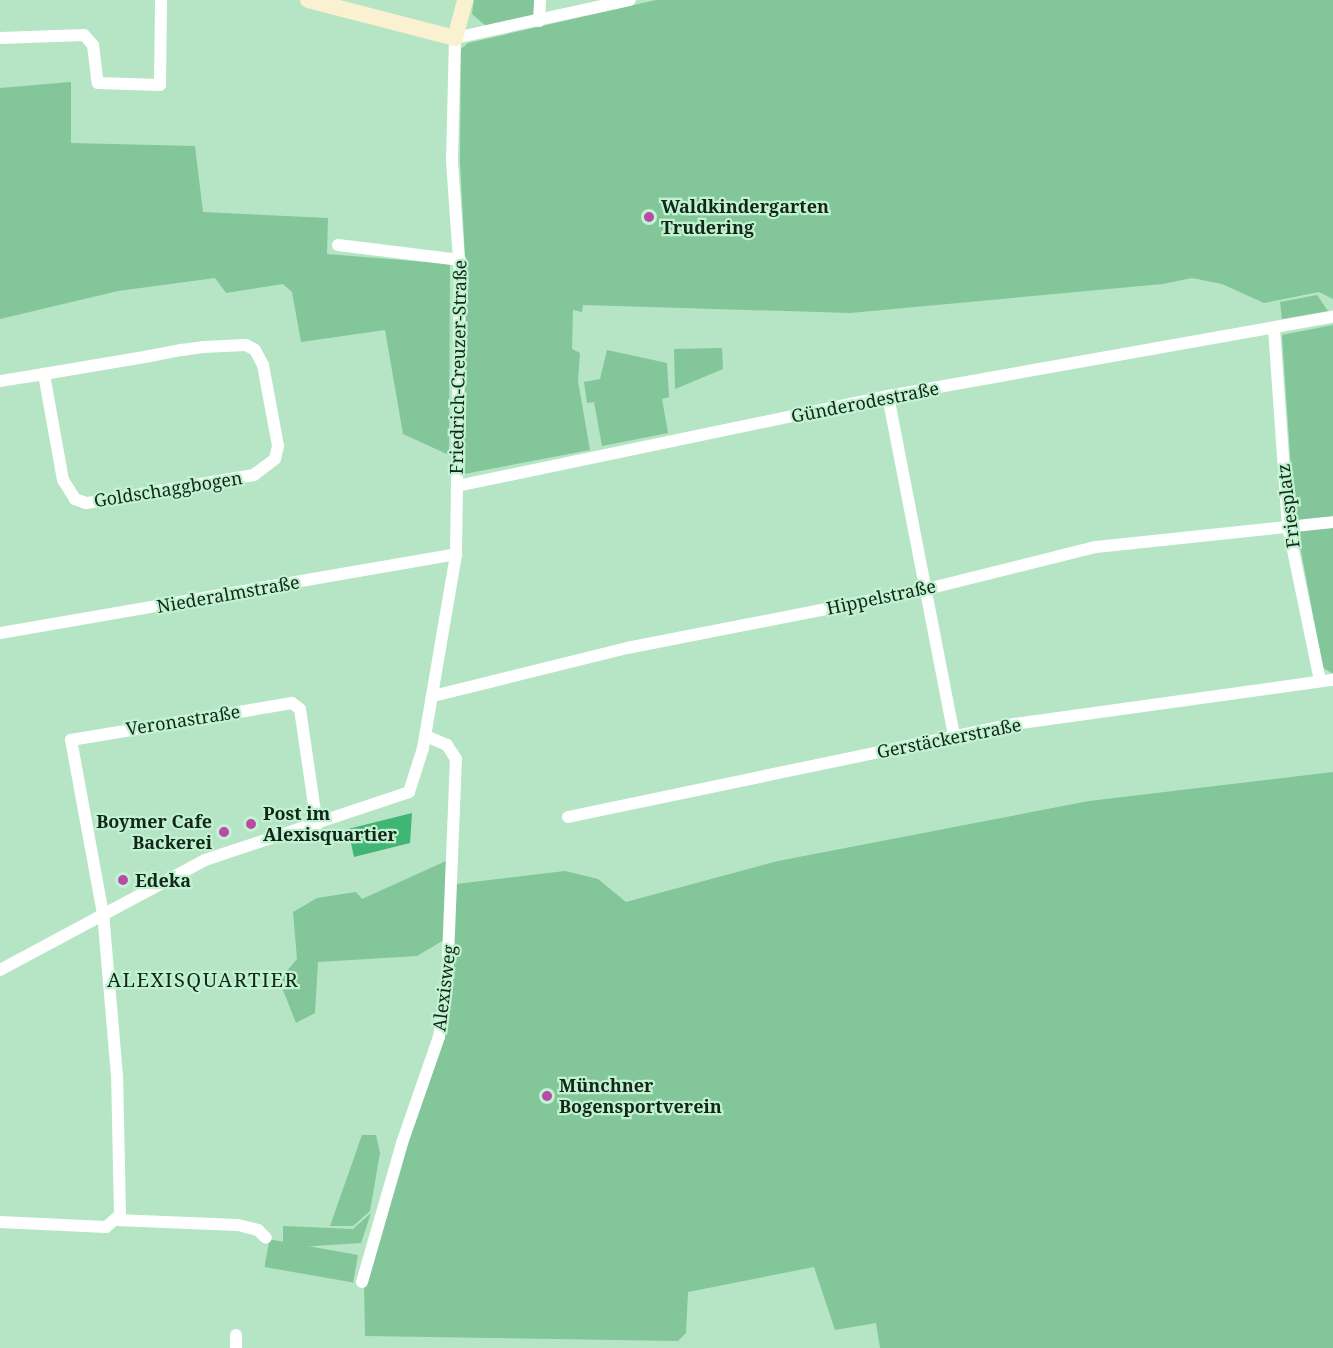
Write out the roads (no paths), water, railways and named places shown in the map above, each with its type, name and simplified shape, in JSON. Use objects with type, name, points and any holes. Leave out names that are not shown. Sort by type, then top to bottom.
[{"type":"street","points":[[0,38],[84,35],[93,45],[98,83],[160,85],[161,0]]},
{"type":"street","points":[[308,0],[336,4],[455,38],[630,0]]},
{"type":"street","points":[[455,38],[465,0]]},
{"type":"street","points":[[539,21],[540,0]]},
{"type":"street","name":"Friedrich-Creuzer-Straße","points":[[317,825],[409,792],[426,736],[456,554],[460,260],[452,160],[455,38]]},
{"type":"street","points":[[338,244],[460,260]]},
{"type":"street","name":"Günderodestraße","points":[[457,486],[888,396],[1333,317]]},
{"type":"street","name":"Friesplatz","points":[[1274,328],[1288,526],[1320,681]]},
{"type":"street","name":"Goldschaggbogen","points":[[0,381],[203,347],[246,345],[255,350],[263,365],[278,446],[275,459],[254,475],[86,503],[75,499],[63,480],[44,374]]},
{"type":"street","points":[[888,396],[954,736]]},
{"type":"street","name":"Hippelstraße","points":[[433,696],[627,648],[927,589],[1096,547],[1333,522]]},
{"type":"street","name":"Niederalmstraße","points":[[0,633],[456,554]]},
{"type":"street","name":"Gerstäckerstraße","points":[[568,817],[954,736],[1333,680]]},
{"type":"street","name":"Veronastraße","points":[[103,914],[71,740],[297,705],[317,825]]},
{"type":"street","name":"Alexisweg","points":[[362,1282],[402,1143],[439,1037],[446,991],[456,759],[447,745],[426,736]]},
{"type":"street","points":[[0,970],[205,860],[317,825]]},
{"type":"street","points":[[103,914],[117,1076],[116,1220]]},
{"type":"street","points":[[0,1222],[106,1227],[116,1220],[238,1225],[258,1230],[266,1238]]},
{"type":"street","points":[[236,1335],[236,1348]]},
{"type":"place","name":"Waldkindergarten Trudering","points":[[649,217]]},
{"type":"place","name":"Post im Alexisquartier","points":[[251,824]]},
{"type":"place","name":"Boymer Cafe Backerei","points":[[224,832]]},
{"type":"place","name":"Edeka","points":[[123,880]]},
{"type":"place","name":"Münchner Bogensportverein","points":[[547,1096]]},
{"type":"district","name":"ALEXISQUARTIER","points":[[203,979]]}]
